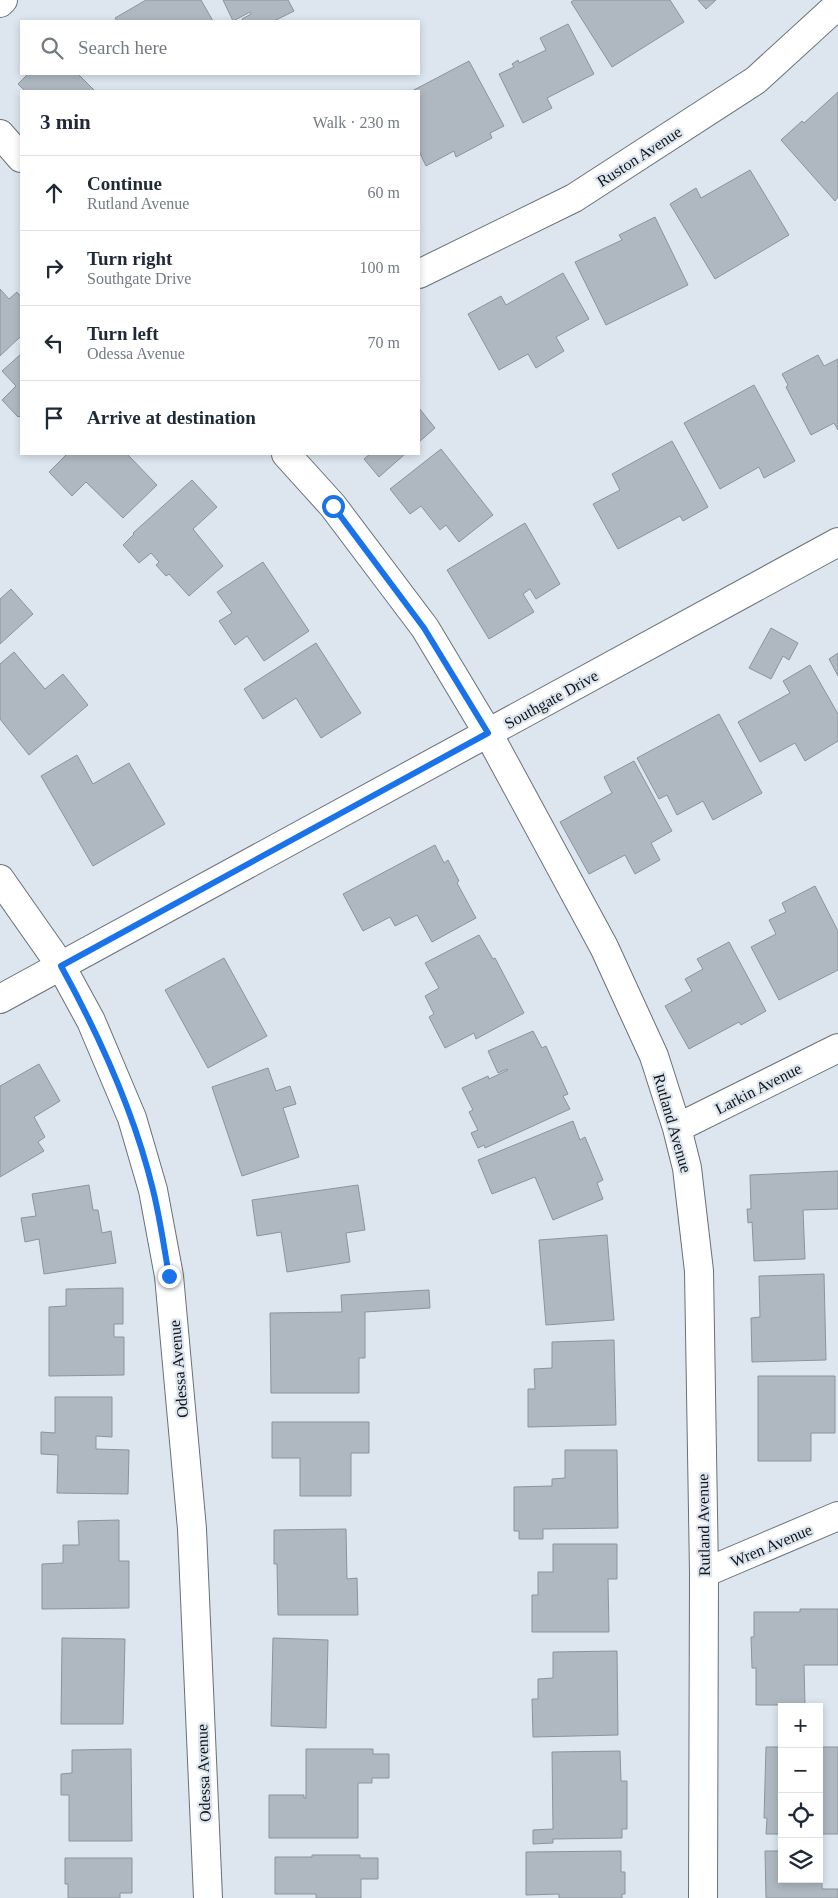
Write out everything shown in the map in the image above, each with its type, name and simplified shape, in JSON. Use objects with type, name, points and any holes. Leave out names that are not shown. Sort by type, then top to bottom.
[{"type":"street","points":[[0,3],[4,0]]},
{"type":"street","name":"Ruston Avenue","points":[[420,274],[574,198],[756,80],[838,5]]},
{"type":"street","points":[[0,134],[20,157]]},
{"type":"street","name":"Rutland Avenue","points":[[287,455],[333,506],[424,628],[488,733],[604,947],[654,1056],[677,1128],[687,1168],[699,1270],[704,1573],[703,1898]]},
{"type":"street","name":"Southgate Drive","points":[[0,999],[838,542]]},
{"type":"street","name":"Odessa Avenue","points":[[0,879],[61,966],[91,1021],[132,1118],[153,1190],[169,1276],[192,1529],[208,1898]]},
{"type":"street","name":"Larkin Avenue","points":[[677,1128],[838,1048]]},
{"type":"street","name":"Wren Avenue","points":[[704,1573],[838,1516]]},
{"type":"building","points":[[146,0],[201,0],[212,20],[116,20],[115,18]]},
{"type":"building","points":[[223,0],[288,0],[294,11],[276,20],[242,20],[251,14],[250,12],[233,20]]},
{"type":"building","points":[[574,0],[670,0],[684,22],[612,67],[571,2]]},
{"type":"building","points":[[698,0],[716,0],[706,9]]},
{"type":"building","points":[[568,24],[594,74],[547,98],[552,108],[523,123],[499,74],[514,67],[512,64],[518,60],[519,63],[546,50],[540,38]]},
{"type":"building","points":[[469,61],[504,126],[490,133],[492,138],[456,157],[454,151],[426,166],[420,153],[420,90],[414,90]]},
{"type":"building","points":[[27,75],[79,75],[94,90],[24,90],[18,84]]},
{"type":"building","points":[[838,92],[838,197],[835,201],[781,140],[802,121],[804,123]]},
{"type":"building","points":[[750,170],[789,235],[715,279],[670,204],[696,188],[701,198]]},
{"type":"building","points":[[655,217],[688,285],[606,325],[575,262],[622,240],[619,235]]},
{"type":"building","points":[[563,273],[589,319],[556,337],[564,351],[536,368],[528,354],[499,370],[468,314],[501,296],[506,305]]},
{"type":"building","points":[[0,289],[9,299],[17,292],[20,296],[20,337],[0,356]]},
{"type":"building","points":[[20,355],[20,417],[2,400],[16,386],[2,371]]},
{"type":"building","points":[[818,355],[824,366],[838,359],[838,430],[834,423],[811,435],[786,387],[788,385],[782,374]]},
{"type":"building","points":[[754,385],[795,461],[764,478],[759,467],[720,489],[684,423]]},
{"type":"building","points":[[420,409],[435,428],[420,441]]},
{"type":"building","points":[[672,441],[708,507],[683,521],[680,516],[618,549],[593,504],[620,490],[612,474]]},
{"type":"building","points":[[441,449],[493,515],[459,542],[446,525],[440,530],[421,506],[410,514],[390,489]]},
{"type":"building","points":[[66,455],[128,455],[157,485],[123,518],[86,482],[72,496],[49,472]]},
{"type":"building","points":[[369,455],[404,455],[379,477],[364,459]]},
{"type":"building","points":[[192,480],[217,507],[193,529],[223,566],[189,596],[169,574],[166,576],[156,565],[159,562],[151,553],[139,563],[123,545],[133,533]]},
{"type":"building","points":[[525,523],[560,584],[536,599],[530,589],[523,594],[534,612],[489,639],[447,570]]},
{"type":"building","points":[[263,562],[309,631],[264,661],[247,636],[235,645],[219,621],[232,613],[217,592]]},
{"type":"building","points":[[11,589],[33,614],[0,644],[0,599]]},
{"type":"building","points":[[771,628],[798,643],[789,660],[783,656],[771,679],[749,668]]},
{"type":"building","points":[[316,643],[361,713],[321,738],[296,698],[263,719],[244,689]]},
{"type":"building","points":[[14,652],[45,689],[63,674],[88,705],[29,755],[0,719],[0,664]]},
{"type":"building","points":[[838,653],[838,676],[829,659]]},
{"type":"building","points":[[810,665],[838,714],[838,741],[805,761],[795,743],[760,762],[738,722],[790,693],[783,681]]},
{"type":"building","points":[[719,714],[762,793],[713,820],[703,801],[677,815],[667,795],[659,799],[637,758]]},
{"type":"building","points":[[77,755],[93,784],[129,763],[165,824],[93,866],[41,776]]},
{"type":"building","points":[[634,761],[672,831],[651,843],[660,860],[635,874],[625,855],[589,874],[560,822],[612,793],[604,777]]},
{"type":"building","points":[[435,845],[444,863],[448,860],[459,881],[457,883],[476,918],[432,942],[417,915],[395,926],[390,917],[363,931],[343,894]]},
{"type":"building","points":[[815,886],[838,931],[838,970],[779,1000],[751,947],[776,934],[769,920],[786,912],[782,903]]},
{"type":"building","points":[[479,935],[493,959],[495,958],[524,1013],[476,1039],[474,1033],[445,1048],[429,1017],[434,1014],[425,996],[439,988],[425,963]]},
{"type":"building","points":[[729,942],[766,1011],[741,1025],[739,1022],[689,1049],[665,1006],[692,991],[685,979],[703,969],[697,959]]},
{"type":"building","points":[[224,958],[267,1036],[208,1068],[165,990]]},
{"type":"building","points":[[533,1031],[542,1048],[546,1046],[568,1094],[563,1096],[570,1109],[485,1148],[484,1145],[478,1148],[471,1133],[478,1130],[469,1112],[473,1110],[462,1088],[488,1076],[489,1079],[508,1070],[498,1073],[488,1051]]},
{"type":"building","points":[[39,1064],[60,1101],[34,1117],[45,1137],[38,1142],[44,1151],[0,1177],[0,1086]]},
{"type":"building","points":[[268,1068],[276,1091],[290,1086],[296,1104],[283,1108],[299,1157],[242,1176],[212,1087]]},
{"type":"building","points":[[573,1121],[580,1140],[585,1137],[603,1180],[597,1183],[603,1199],[553,1220],[535,1177],[492,1194],[478,1160]]},
{"type":"building","points":[[838,1171],[838,1209],[803,1210],[805,1259],[754,1261],[752,1222],[748,1223],[747,1209],[751,1209],[750,1175]]},
{"type":"building","points":[[89,1185],[93,1210],[98,1210],[102,1233],[111,1231],[116,1263],[44,1274],[39,1239],[25,1242],[21,1218],[36,1216],[32,1194]]},
{"type":"building","points":[[358,1185],[365,1230],[346,1233],[350,1262],[287,1272],[281,1232],[257,1236],[252,1200]]},
{"type":"building","points":[[607,1235],[614,1320],[546,1325],[539,1240]]},
{"type":"building","points":[[824,1274],[826,1360],[752,1362],[751,1318],[760,1317],[759,1276]]},
{"type":"building","points":[[123,1288],[123,1324],[114,1324],[114,1337],[124,1337],[124,1375],[49,1376],[49,1307],[66,1306],[66,1289]]},
{"type":"building","points":[[429,1290],[430,1308],[365,1312],[365,1358],[359,1358],[359,1393],[271,1393],[270,1313],[342,1312],[341,1295]]},
{"type":"building","points":[[614,1340],[616,1425],[528,1427],[528,1389],[535,1389],[534,1369],[552,1368],[552,1342]]},
{"type":"building","points":[[758,1376],[835,1376],[835,1433],[811,1433],[811,1461],[758,1461]]},
{"type":"building","points":[[55,1397],[112,1397],[112,1437],[96,1436],[96,1449],[129,1450],[128,1494],[57,1493],[58,1455],[41,1454],[41,1432],[55,1433]]},
{"type":"building","points":[[272,1422],[369,1422],[369,1453],[351,1453],[351,1496],[300,1496],[300,1458],[272,1458]]},
{"type":"building","points":[[565,1450],[617,1450],[618,1528],[543,1529],[543,1539],[519,1539],[519,1531],[514,1531],[514,1487],[552,1486],[552,1479],[565,1478]]},
{"type":"building","points":[[119,1520],[119,1561],[129,1561],[129,1608],[42,1609],[42,1564],[63,1563],[63,1545],[79,1545],[78,1521]]},
{"type":"building","points":[[346,1529],[347,1579],[357,1578],[358,1615],[278,1615],[277,1564],[274,1564],[274,1530]]},
{"type":"building","points":[[553,1544],[617,1544],[617,1579],[608,1579],[609,1632],[532,1632],[532,1595],[538,1595],[538,1572],[553,1572]]},
{"type":"building","points":[[800,1609],[838,1609],[838,1665],[804,1665],[805,1703],[756,1705],[756,1668],[752,1668],[751,1637],[754,1637],[754,1612],[800,1612]]},
{"type":"building","points":[[62,1638],[125,1639],[123,1724],[61,1724]]},
{"type":"building","points":[[273,1638],[328,1640],[326,1728],[271,1726]]},
{"type":"building","points":[[617,1651],[618,1735],[533,1737],[532,1699],[538,1699],[538,1679],[553,1678],[553,1652]]},
{"type":"building","points":[[766,1747],[778,1747],[778,1834],[766,1834],[767,1818],[764,1818]]},
{"type":"building","points":[[823,1747],[838,1747],[838,1834],[823,1834]]},
{"type":"building","points":[[131,1749],[132,1841],[69,1841],[69,1795],[61,1795],[61,1774],[72,1773],[72,1750]]},
{"type":"building","points":[[306,1749],[373,1749],[373,1754],[389,1754],[389,1778],[372,1778],[372,1783],[358,1783],[358,1838],[269,1838],[269,1795],[304,1795],[304,1798],[306,1798]]},
{"type":"building","points":[[620,1751],[621,1781],[627,1781],[627,1829],[622,1829],[622,1838],[553,1839],[553,1843],[533,1844],[533,1830],[553,1829],[552,1752]]},
{"type":"building","points":[[621,1851],[621,1872],[625,1872],[625,1894],[622,1894],[622,1898],[559,1898],[559,1894],[526,1895],[526,1852]]},
{"type":"building","points":[[765,1851],[778,1851],[778,1883],[822,1883],[822,1889],[838,1889],[838,1898],[766,1898]]},
{"type":"building","points":[[312,1855],[360,1855],[360,1858],[378,1858],[378,1879],[361,1879],[361,1898],[316,1898],[316,1894],[275,1894],[275,1857],[312,1857]]},
{"type":"building","points":[[65,1858],[132,1858],[132,1893],[120,1893],[120,1898],[68,1898],[68,1884],[65,1884]]},
{"type":"route","points":[[169,1276],[153,1190],[132,1118],[91,1021],[61,966],[488,733],[424,628],[333,506]]}]
